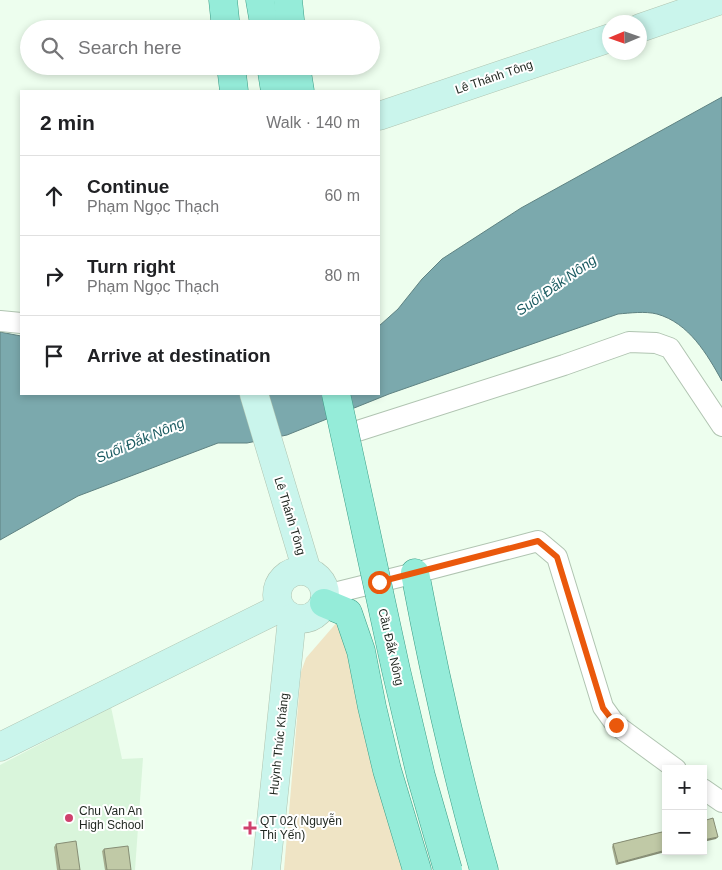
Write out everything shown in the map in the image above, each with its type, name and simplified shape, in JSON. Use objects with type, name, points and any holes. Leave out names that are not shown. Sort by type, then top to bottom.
[{"type":"main road","points":[[223,0],[225,20]]},
{"type":"main road","points":[[260,0],[263,20]]},
{"type":"main road","points":[[288,0],[290,20]]},
{"type":"main road","points":[[232,75],[234,90]]},
{"type":"main road","points":[[272,75],[275,90]]},
{"type":"main road","points":[[297,75],[300,90]]},
{"type":"main road","name":"Cầu Đắk Nông","points":[[336,395],[421,776],[448,870]]},
{"type":"main road","points":[[415,573],[441,701],[484,870]]},
{"type":"main road","points":[[325,599],[348,613],[361,651],[387,770],[417,870]]},
{"type":"street","points":[[647,26],[721,0]]},
{"type":"street","name":"Lê Thánh Tông","points":[[380,116],[602,41]]},
{"type":"street","points":[[0,322],[20,323]]},
{"type":"street","points":[[345,435],[564,365],[629,342],[656,343],[670,348],[722,426]]},
{"type":"street","name":"Lê Thánh Tông","points":[[254,395],[306,571]]},
{"type":"street","points":[[325,599],[538,541],[557,557],[603,708],[616,725],[671,765]]},
{"type":"street","points":[[306,571],[314,574],[320,580],[324,588],[325,599],[321,610],[315,616],[300,620],[286,613],[277,601],[276,593],[283,578],[290,573],[306,571]]},
{"type":"street","points":[[0,747],[286,613]]},
{"type":"street","name":"Huỳnh Thúc Kháng","points":[[266,870],[286,613]]},
{"type":"street","points":[[707,792],[722,802]]},
{"type":"shaded area","points":[[338,621],[343,621],[407,870],[284,870],[301,672],[306,658]]},
{"type":"shaded area","name":"Chu Van An High School","points":[[111,707],[122,759],[143,758],[135,870],[0,870],[0,765]]},
{"type":"water","name":"Suối Đắk Nông","points":[[722,97],[722,381],[703,350],[679,324],[652,313],[618,314],[389,394],[287,435],[247,443],[218,443],[78,496],[0,540],[0,332],[20,336],[20,395],[380,395],[380,325],[398,309],[422,279],[442,259],[521,208]]},
{"type":"building","points":[[713,818],[718,837],[707,839],[707,820]]},
{"type":"building","points":[[662,832],[662,851],[618,863],[613,844]]},
{"type":"building","points":[[76,841],[80,870],[60,870],[56,844]]},
{"type":"building","points":[[128,846],[131,870],[107,870],[104,849]]},
{"type":"place","name":"Chu Van An High School","points":[[69,818]]},
{"type":"place","name":"QT 02( Nguyễn Thị Yến)","points":[[250,828]]},
{"type":"route","points":[[379,582],[538,541],[557,557],[603,708],[616,725]]}]
